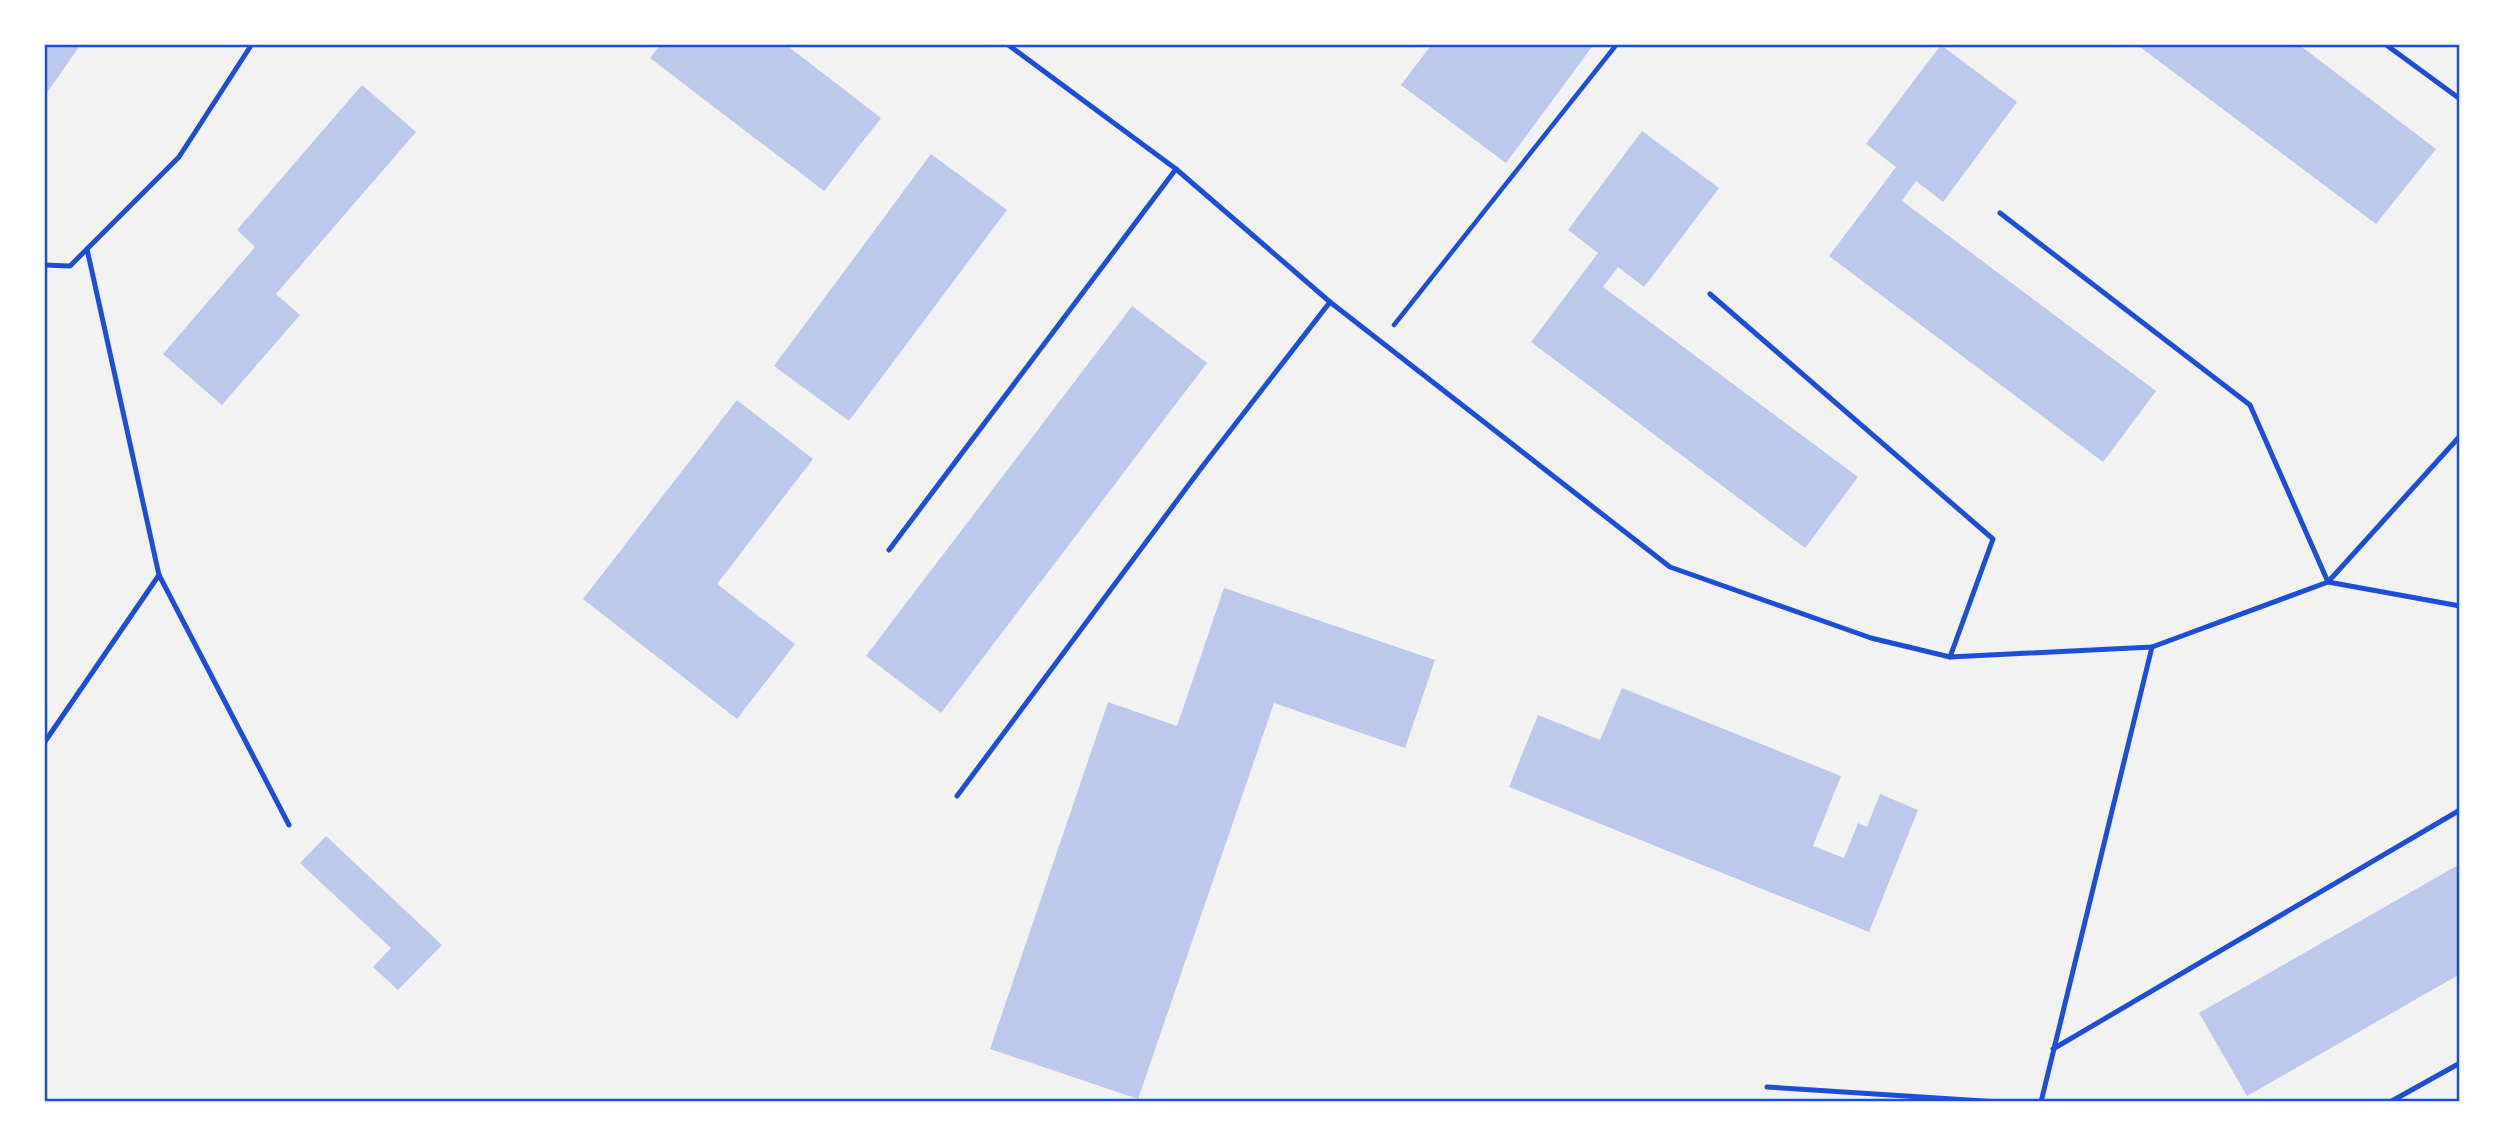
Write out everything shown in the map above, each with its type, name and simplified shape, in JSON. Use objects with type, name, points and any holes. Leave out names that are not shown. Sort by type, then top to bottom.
[{"type":"lane","points":[[44,265],[70,266],[179,157],[252,44]]},
{"type":"lane","points":[[1007,44],[1176,169],[1330,302],[1670,567],[1871,638],[1950,657],[2152,647],[2329,582],[2460,436]]},
{"type":"lane","points":[[2385,44],[2460,99]]},
{"type":"lane","points":[[889,550],[1176,169]]},
{"type":"lane","points":[[2000,212],[2250,405],[2329,582]]},
{"type":"lane","points":[[87,249],[159,575],[289,825]]},
{"type":"lane","points":[[1710,294],[1993,539],[1950,657]]},
{"type":"lane","points":[[957,796],[1202,467],[1330,302]]},
{"type":"lane","points":[[44,743],[159,575]]},
{"type":"lane","points":[[2329,582],[2460,606]]},
{"type":"lane","points":[[2041,1102],[2152,647]]},
{"type":"lane","points":[[2053,1049],[2460,810]]},
{"type":"lane","points":[[2390,1102],[2460,1063]]},
{"type":"lane","points":[[1767,1087],[1998,1102]]},
{"type":"path","points":[[1381,342],[1617,44]]},
{"type":"building","points":[[44,44],[81,44],[44,97]]},
{"type":"building","points":[[661,44],[785,44],[881,118],[824,191],[650,58]]},
{"type":"building","points":[[1432,44],[1594,44],[1506,163],[1401,85]]},
{"type":"building","points":[[2136,44],[2298,44],[2436,149],[2376,224]]},
{"type":"building","points":[[1941,45],[2017,102],[1943,202],[1916,181],[1902,201],[2156,391],[2103,462],[1829,256],[1896,167],[1866,144]]},
{"type":"building","points":[[362,85],[416,132],[276,294],[300,315],[222,405],[163,354],[255,247],[237,230]]},
{"type":"building","points":[[1642,131],[1719,188],[1644,287],[1618,267],[1603,287],[1858,477],[1805,548],[1531,342],[1598,253],[1568,230]]},
{"type":"building","points":[[931,154],[1007,210],[849,421],[774,366]]},
{"type":"building","points":[[1132,306],[1207,363],[941,713],[866,656]]},
{"type":"building","points":[[737,400],[813,459],[717,584],[795,644],[737,719],[583,599]]},
{"type":"building","points":[[1224,588],[1435,660],[1405,748],[1274,703],[1138,1099],[990,1049],[1108,702],[1177,726]]},
{"type":"building","points":[[1622,688],[1841,776],[1813,846],[1844,858],[1858,823],[1867,827],[1880,794],[1918,810],[1869,932],[1509,787],[1538,715],[1600,740]]},
{"type":"building","points":[[326,836],[442,945],[398,990],[373,967],[391,948],[300,863]]},
{"type":"building","points":[[2460,864],[2460,974],[2247,1096],[2199,1013]]}]
